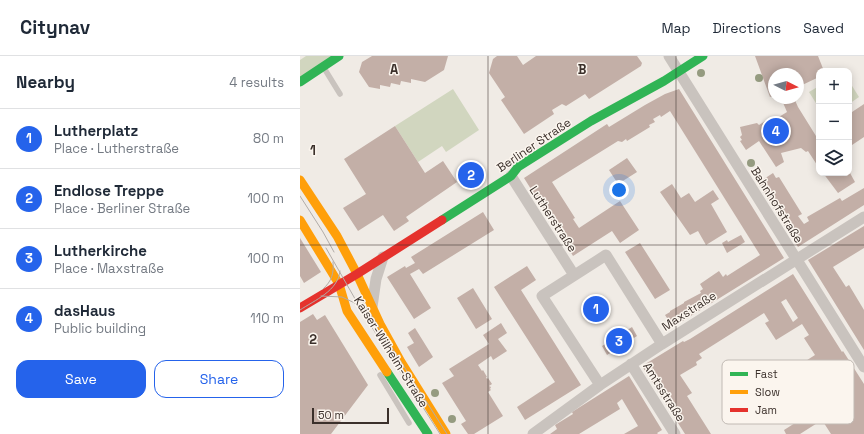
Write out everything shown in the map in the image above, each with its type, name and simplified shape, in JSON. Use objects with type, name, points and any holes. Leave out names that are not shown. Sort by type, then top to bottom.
[{"type":"street","points":[[300,82],[339,56]]},
{"type":"street","name":"Bahnhofstraße","points":[[669,56],[864,367]]},
{"type":"street","name":"Berliner Straße","points":[[300,308],[357,274],[510,176],[518,167],[591,121],[651,88],[703,56]]},
{"type":"street","name":"Lutherstraße","points":[[510,176],[574,275]]},
{"type":"street","name":"Kaiser-Wilhelm-Straße","points":[[300,180],[330,226],[357,274],[372,309],[401,362],[446,434]]},
{"type":"street","name":"Maxstraße","points":[[533,434],[631,364],[864,217]]},
{"type":"street","name":"Kaiser-Wilhelm-Straße","points":[[300,220],[339,284],[347,311],[428,434]]},
{"type":"street","points":[[600,386],[542,296],[606,255],[662,344]]},
{"type":"street","name":"Kaiser-Wilhelm-Straße","points":[[372,309],[376,279],[383,257]]},
{"type":"street","name":"Amtsstraße","points":[[631,364],[675,434]]},
{"type":"lane","points":[[322,66],[340,94]]},
{"type":"lane","points":[[368,344],[371,357]]},
{"type":"lane","points":[[376,370],[409,422]]},
{"type":"green space","points":[[306,56],[337,56],[300,79],[300,60]]},
{"type":"green space","points":[[852,86],[859,97],[852,102]]},
{"type":"green space","points":[[816,88],[816,103],[809,92]]},
{"type":"green space","points":[[453,89],[479,130],[446,152],[442,146],[418,162],[395,126]]},
{"type":"building","points":[[372,56],[448,56],[444,70],[425,82],[411,79],[411,83],[401,81],[400,85],[391,83],[390,87],[380,85],[380,89],[369,87],[359,72],[362,62]]},
{"type":"building","points":[[497,56],[517,56],[523,65],[536,56],[637,56],[642,63],[641,66],[589,99],[585,94],[566,106],[562,104],[552,110],[554,114],[524,134],[501,100],[505,97],[489,73],[493,59]]},
{"type":"building","points":[[755,56],[818,56],[823,68],[816,68],[816,78],[804,84],[804,68],[768,68],[768,92]]},
{"type":"building","points":[[679,89],[784,258],[673,327],[665,315],[701,293],[700,291],[703,289],[700,284],[719,271],[723,277],[726,274],[727,276],[760,255],[670,111],[661,117],[660,115],[653,119],[655,122],[649,125],[650,127],[627,141],[626,139],[622,142],[618,141],[552,182],[575,218],[573,219],[579,228],[620,201],[639,230],[620,243],[612,231],[573,256],[562,237],[564,236],[559,228],[556,229],[524,178],[607,124],[609,127],[665,94]]},
{"type":"building","points":[[784,104],[797,104],[816,136],[816,163],[808,151],[806,152],[801,148],[781,153],[784,162],[776,167],[759,141],[746,150],[740,141],[742,140],[740,137],[742,135],[740,127],[757,123],[759,125],[770,118],[774,120],[787,112]]},
{"type":"building","points":[[864,104],[864,137],[852,145],[852,140],[852,112]]},
{"type":"building","points":[[395,126],[425,173],[443,161],[457,182],[406,217],[409,221],[394,231],[383,215],[358,231],[343,208],[366,194],[344,159]]},
{"type":"building","points":[[627,158],[637,172],[618,184],[609,170]]},
{"type":"building","points":[[773,173],[776,178],[779,177],[802,214],[798,216],[804,224],[809,221],[807,217],[840,198],[842,201],[864,188],[864,205],[798,247],[758,183]]},
{"type":"building","points":[[825,176],[852,176],[855,182],[838,193]]},
{"type":"building","points":[[672,184],[681,198],[689,193],[695,202],[713,190],[719,199],[711,204],[727,232],[706,245],[698,231],[690,235],[660,192]]},
{"type":"building","points":[[483,212],[494,230],[423,274],[419,269],[410,274],[431,308],[414,319],[387,277],[405,266],[406,268],[415,263],[411,257]]},
{"type":"building","points":[[864,226],[864,248],[833,267],[846,287],[849,285],[864,310],[864,350],[808,260]]},
{"type":"building","points":[[741,235],[745,242],[727,253],[722,243],[727,240],[728,242]]},
{"type":"building","points":[[300,238],[321,272],[304,283],[300,276]]},
{"type":"building","points":[[640,243],[670,290],[655,299],[625,252]]},
{"type":"building","points":[[527,266],[536,280],[521,290],[581,385],[525,420],[517,407],[555,382],[494,287]]},
{"type":"building","points":[[793,274],[842,352],[843,351],[849,360],[807,360],[815,355],[804,338],[809,335],[802,324],[776,340],[765,323],[769,321],[764,313],[699,354],[702,358],[696,362],[697,365],[680,375],[692,393],[687,396],[711,434],[685,434],[671,412],[674,409],[673,407],[669,409],[642,366],[683,341],[684,342]],"holes":[[[786,299],[798,318],[793,322],[781,302]]]},
{"type":"building","points":[[473,288],[492,319],[476,329],[457,298]]},
{"type":"building","points":[[313,314],[317,320],[325,315],[368,385],[331,434],[300,434],[300,322]]},
{"type":"building","points":[[501,323],[507,333],[498,339],[507,351],[493,360],[491,356],[478,365],[492,384],[489,386],[491,387],[491,390],[488,392],[503,416],[474,434],[468,434],[461,424],[466,421],[442,383],[454,376],[449,369],[489,344],[483,335]]},
{"type":"building","points":[[632,327],[637,336],[607,355],[602,346]]},
{"type":"building","points":[[415,328],[433,357],[419,367],[407,347],[414,343],[408,333]]},
{"type":"building","points":[[854,368],[864,384],[864,434],[831,434],[825,424],[854,424]]},
{"type":"building","points":[[629,376],[662,430],[657,433],[658,434],[624,434],[638,426],[622,399],[617,403],[620,409],[579,434],[550,434],[557,429],[555,425],[573,414],[572,412]]},
{"type":"building","points":[[794,424],[816,424],[800,434],[786,434],[784,430]]},
{"type":"tram line","points":[[300,196],[334,252]]},
{"type":"tram line","points":[[326,248],[366,318],[440,434]]},
{"type":"tram line","points":[[323,289],[332,277],[333,262]]},
{"type":"tram line","points":[[300,310],[325,294],[335,284],[340,271]]},
{"type":"tram line","points":[[321,296],[342,297],[359,305]]},
{"type":"tram line","points":[[361,299],[447,434]]},
{"type":"traffic: fast","points":[[300,82],[339,56]]},
{"type":"traffic: fast","points":[[442,220],[511,176],[518,167],[591,121],[664,81],[703,56]]},
{"type":"traffic: fast","points":[[387,372],[428,434]]},
{"type":"traffic: slow","points":[[300,180],[337,236],[356,272],[380,324],[401,362],[446,434]]},
{"type":"traffic: slow","points":[[300,220],[339,284],[347,311],[387,372]]},
{"type":"traffic: jam","points":[[300,308],[442,220]]},
{"type":"place","name":"dasHaus","points":[[776,131]]},
{"type":"place","name":"Endlose Treppe","points":[[471,175]]},
{"type":"place","name":"Lutherplatz","points":[[596,309]]},
{"type":"place","name":"Lutherkirche","points":[[619,341]]}]
